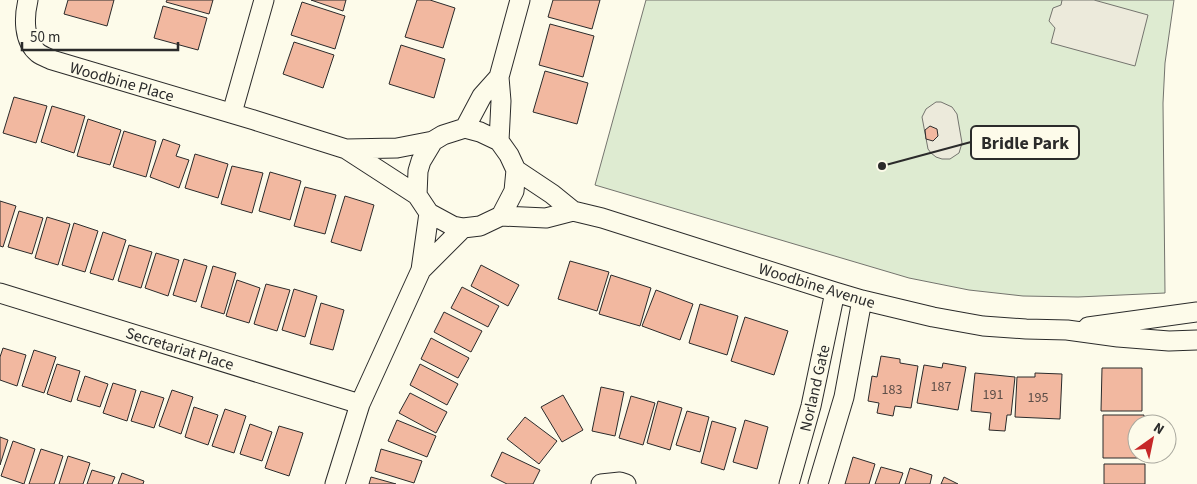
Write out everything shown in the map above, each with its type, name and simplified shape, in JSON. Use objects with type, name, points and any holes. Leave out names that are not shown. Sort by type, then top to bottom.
[{"type":"street","name":"Woodbine Place","points":[[28,0],[25,26],[30,43],[38,52],[52,60],[346,149],[418,195]]},
{"type":"street","points":[[232,113],[264,0]]},
{"type":"street","points":[[499,141],[501,102],[499,77],[520,0]]},
{"type":"street","points":[[465,128],[482,96],[499,77]]},
{"type":"street","points":[[465,128],[480,132],[499,141],[509,155],[516,170],[514,191],[501,216],[480,226],[463,228],[453,226],[429,213],[418,195],[418,171],[421,161],[432,141],[443,135],[465,128]]},
{"type":"street","name":"Woodbine Place","points":[[346,149],[397,148],[432,141]]},
{"type":"street","name":"Woodbine Avenue","points":[[516,170],[552,194],[572,211],[612,221],[862,300],[933,317],[983,326],[1067,330],[1169,341],[1197,340]]},
{"type":"street","name":"Woodbine Avenue","points":[[501,216],[546,218],[572,211]]},
{"type":"street","points":[[335,484],[360,404],[421,270],[429,213]]},
{"type":"street","points":[[421,270],[463,228]]},
{"type":"street","name":"Norland Gate","points":[[789,484],[811,406],[835,292]]},
{"type":"street","name":"Secretariat Place","points":[[0,293],[360,404]]},
{"type":"street","name":"Norland Gate","points":[[818,484],[844,397],[862,300]]},
{"type":"street","name":"Woodbine Avenue","points":[[1067,330],[1197,312]]},
{"type":"street","points":[[601,484],[620,482],[626,484]]},
{"type":"green space","points":[[646,0],[1174,0],[1165,63],[1163,103],[1165,293],[1078,297],[1023,296],[969,290],[909,278],[595,185]]},
{"type":"shaded area","points":[[1062,0],[1094,0],[1148,15],[1135,66],[1051,43],[1055,28],[1049,21],[1053,8],[1061,5]]},
{"type":"shaded area","points":[[936,102],[952,107],[957,114],[962,143],[959,153],[950,159],[936,157],[928,149],[922,117],[926,109]]},
{"type":"building","points":[[68,0],[114,0],[107,26],[64,14]]},
{"type":"building","points":[[167,0],[213,0],[209,14],[166,2]]},
{"type":"building","points":[[311,0],[346,0],[343,11]]},
{"type":"building","points":[[417,0],[430,0],[455,8],[443,48],[405,37]]},
{"type":"building","points":[[553,0],[600,0],[592,29],[548,17]]},
{"type":"building","points":[[302,2],[345,16],[335,49],[291,35]]},
{"type":"building","points":[[163,6],[207,18],[198,50],[154,38]]},
{"type":"building","points":[[550,24],[594,36],[583,77],[539,65]]},
{"type":"building","points":[[294,42],[334,55],[323,88],[283,74]]},
{"type":"building","points":[[401,45],[445,59],[434,98],[389,84]]},
{"type":"building","points":[[545,71],[588,83],[577,124],[533,112]]},
{"type":"building","points":[[14,97],[47,106],[36,143],[3,133]]},
{"type":"building","points":[[52,106],[85,116],[74,153],[41,142]]},
{"type":"building","points":[[88,119],[121,130],[110,165],[77,156]]},
{"type":"building","points":[[930,126],[937,129],[938,136],[933,141],[926,139],[925,130]]},
{"type":"building","points":[[124,131],[156,141],[146,177],[113,167]]},
{"type":"building","points":[[163,139],[180,145],[176,156],[189,160],[179,188],[150,177]]},
{"type":"building","points":[[195,154],[228,164],[218,198],[185,188]]},
{"type":"building","points":[[232,166],[263,173],[252,213],[221,204]]},
{"type":"building","points":[[270,172],[301,181],[290,220],[259,211]]},
{"type":"building","points":[[305,187],[336,195],[325,234],[294,226]]},
{"type":"building","points":[[345,196],[374,205],[361,251],[331,242]]},
{"type":"building","points":[[0,201],[16,206],[3,247],[0,246]]},
{"type":"building","points":[[19,211],[43,218],[32,254],[8,247]]},
{"type":"building","points":[[47,217],[70,224],[58,265],[35,258]]},
{"type":"building","points":[[74,223],[98,231],[85,272],[62,265]]},
{"type":"building","points":[[103,232],[126,240],[113,280],[90,273]]},
{"type":"building","points":[[129,245],[152,252],[141,288],[118,281]]},
{"type":"building","points":[[156,253],[179,260],[168,296],[145,288]]},
{"type":"building","points":[[184,259],[207,266],[196,302],[173,295]]},
{"type":"building","points":[[570,261],[609,272],[597,311],[558,299]]},
{"type":"building","points":[[481,265],[519,285],[508,306],[471,286]]},
{"type":"building","points":[[213,266],[236,273],[224,314],[201,307]]},
{"type":"building","points":[[611,275],[651,288],[640,326],[599,314]]},
{"type":"building","points":[[237,280],[260,288],[249,323],[226,316]]},
{"type":"building","points":[[266,284],[290,290],[277,331],[254,324]]},
{"type":"building","points":[[462,287],[499,306],[488,327],[451,308]]},
{"type":"building","points":[[294,289],[317,296],[305,337],[282,330]]},
{"type":"building","points":[[656,290],[693,304],[680,340],[642,326]]},
{"type":"building","points":[[321,303],[344,310],[333,350],[310,344]]},
{"type":"building","points":[[700,304],[738,316],[727,355],[689,343]]},
{"type":"building","points":[[444,312],[482,331],[471,352],[434,332]]},
{"type":"building","points":[[745,317],[788,331],[774,375],[731,361]]},
{"type":"building","points":[[431,338],[469,358],[458,378],[421,359]]},
{"type":"building","points":[[3,348],[26,355],[17,386],[0,380],[0,357]]},
{"type":"building","points":[[34,350],[56,357],[44,393],[22,386]]},
{"type":"building","points":[[881,356],[900,359],[900,363],[918,366],[911,408],[895,406],[893,416],[877,413],[879,403],[868,401],[872,376],[877,377]]},
{"type":"building","points":[[943,363],[966,367],[958,410],[917,403],[924,365],[942,368]]},
{"type":"building","points":[[57,364],[80,371],[71,402],[47,394]]},
{"type":"building","points":[[420,364],[458,384],[447,405],[410,385]]},
{"type":"building","points":[[1102,368],[1142,368],[1142,411],[1101,411]]},
{"type":"building","points":[[975,373],[1015,377],[1011,415],[1007,415],[1005,431],[989,430],[991,413],[971,411]]},
{"type":"building","points":[[1035,373],[1062,374],[1060,419],[1015,417],[1017,377],[1035,377]]},
{"type":"building","points":[[85,376],[108,384],[100,407],[77,400]]},
{"type":"building","points":[[113,383],[136,390],[127,421],[103,413]]},
{"type":"building","points":[[601,387],[624,392],[615,436],[592,431]]},
{"type":"building","points":[[172,390],[193,397],[181,434],[159,426]]},
{"type":"building","points":[[141,391],[164,398],[154,428],[131,421]]},
{"type":"building","points":[[410,393],[447,412],[436,433],[399,413]]},
{"type":"building","points":[[563,395],[583,430],[562,442],[541,407]]},
{"type":"building","points":[[631,396],[655,403],[643,445],[619,438]]},
{"type":"building","points":[[658,401],[682,408],[670,450],[647,443]]},
{"type":"building","points":[[194,407],[218,415],[208,445],[185,437]]},
{"type":"building","points":[[225,409],[246,416],[234,453],[212,446]]},
{"type":"building","points":[[687,411],[709,417],[700,452],[676,445]]},
{"type":"building","points":[[1103,415],[1127,415],[1127,458],[1103,458]]},
{"type":"building","points":[[525,417],[557,441],[539,464],[507,439]]},
{"type":"building","points":[[397,420],[436,436],[427,457],[388,441]]},
{"type":"building","points":[[745,420],[768,427],[757,469],[733,462]]},
{"type":"building","points":[[712,421],[736,428],[724,470],[701,463]]},
{"type":"building","points":[[250,424],[272,432],[262,461],[240,454]]},
{"type":"building","points":[[279,426],[303,433],[289,476],[265,468]]},
{"type":"building","points":[[0,437],[8,440],[0,465]]},
{"type":"building","points":[[13,441],[35,449],[24,484],[1,476]]},
{"type":"building","points":[[41,449],[63,456],[54,484],[29,484]]},
{"type":"building","points":[[381,449],[422,461],[414,483],[375,471]]},
{"type":"building","points":[[502,452],[540,470],[533,484],[507,484],[491,476]]},
{"type":"building","points":[[68,456],[90,463],[83,484],[59,484]]},
{"type":"building","points":[[853,457],[875,464],[869,484],[845,484]]},
{"type":"building","points":[[1104,464],[1145,464],[1145,484],[1104,484]]},
{"type":"building","points":[[881,467],[903,473],[899,484],[875,484]]},
{"type":"building","points":[[910,468],[932,475],[930,484],[905,484]]},
{"type":"building","points":[[92,470],[115,477],[112,484],[87,484]]},
{"type":"building","points":[[122,473],[144,481],[143,484],[118,484]]},
{"type":"building","points":[[371,477],[396,484],[369,484]]},
{"type":"building","points":[[944,477],[958,484],[941,484]]},
{"type":"place","name":"Bridle Park","points":[[882,166]]}]
